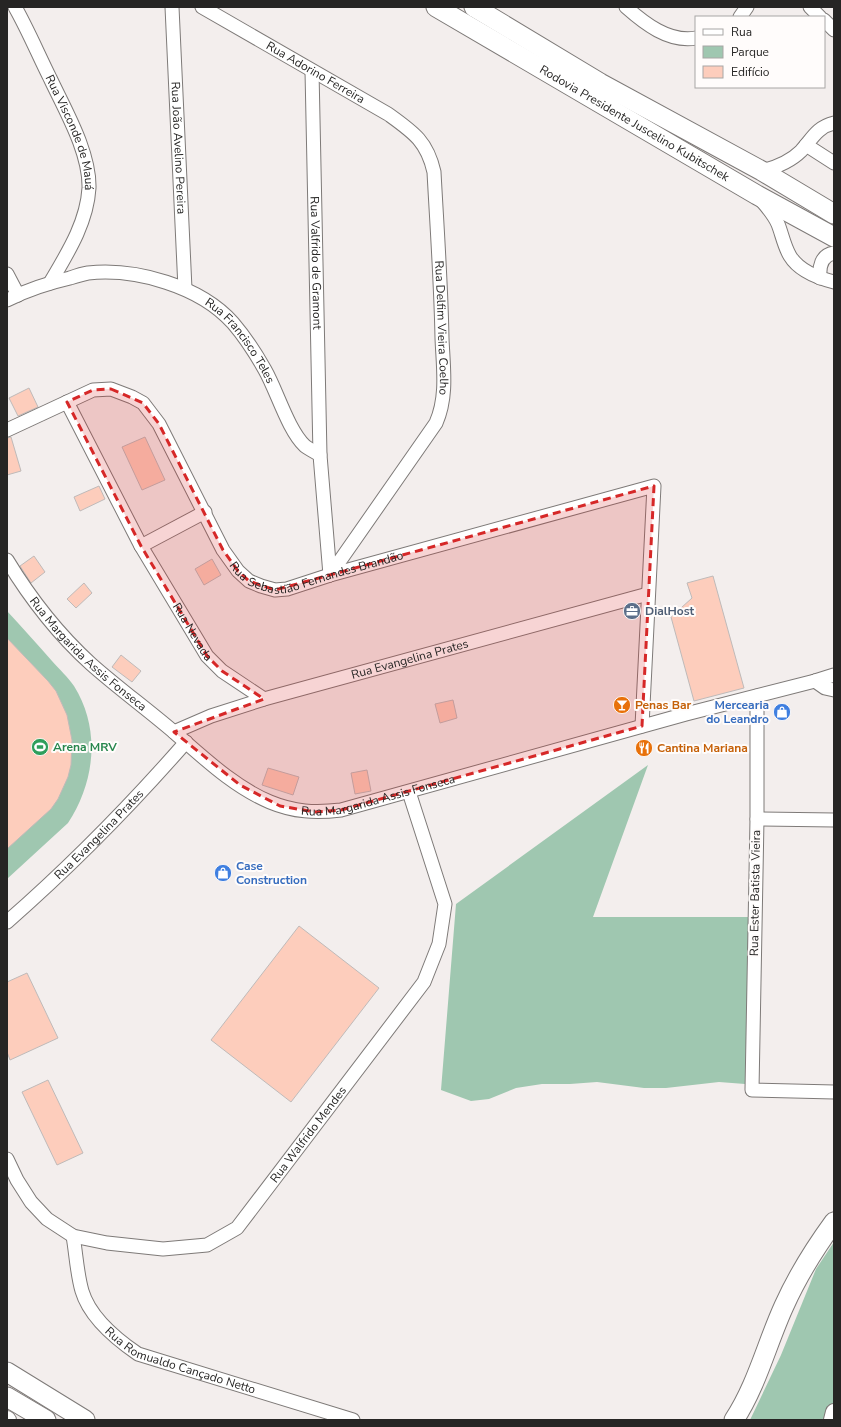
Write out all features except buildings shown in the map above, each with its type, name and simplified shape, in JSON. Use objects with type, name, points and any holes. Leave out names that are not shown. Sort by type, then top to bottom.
[{"type":"highway","name":"Rodovia Presidente Juscelino Kubitschek","points":[[436,7],[757,195],[834,237]]},
{"type":"highway","name":"Rodovia Presidente Juscelino Kubitschek","points":[[474,7],[600,83],[762,172],[834,214]]},
{"type":"highway","points":[[734,1420],[755,1380],[784,1305],[802,1270],[834,1222]]},
{"type":"highway","points":[[7,1372],[85,1420]]},
{"type":"highway","points":[[7,1397],[46,1420]]},
{"type":"main road","points":[[832,1420],[834,1412]]},
{"type":"street","name":"Rua Visconde de Mauá","points":[[15,7],[74,129],[85,158],[89,188],[83,219],[70,247],[50,283]]},
{"type":"street","name":"Rua João Avelino Pereira","points":[[172,7],[185,289]]},
{"type":"street","name":"Rua Adorino Ferreira","points":[[202,7],[388,114],[415,134],[424,144]]},
{"type":"street","points":[[626,7],[651,27],[664,34],[679,38],[695,38]]},
{"type":"street","points":[[741,16],[747,7]]},
{"type":"street","points":[[810,7],[819,16]]},
{"type":"street","points":[[825,21],[834,30]]},
{"type":"street","name":"Rua Valfrido de Gramont","points":[[312,71],[320,455]]},
{"type":"street","points":[[762,172],[790,160],[820,129],[834,123]]},
{"type":"street","name":"Rua Delfim Vieira Coelho","points":[[330,575],[436,423],[442,406],[444,386],[442,324],[434,172],[429,154],[424,144]]},
{"type":"street","points":[[806,145],[834,163]]},
{"type":"street","points":[[757,195],[773,213],[790,256],[798,265],[808,272],[820,278],[834,282]]},
{"type":"street","points":[[820,278],[820,266],[823,260],[827,256],[834,253]]},
{"type":"street","name":"Rua Francisco Teles","points":[[12,297],[50,283],[87,273],[120,273],[152,278],[185,289],[206,301],[232,322],[266,371],[294,432],[305,446],[320,455]]},
{"type":"street","points":[[7,274],[12,297]]},
{"type":"street","name":"Rua Sebastião Fernandes Brandão","points":[[7,430],[93,390],[110,389],[132,397],[143,403],[159,424],[223,550],[238,571],[249,581],[275,590],[287,589],[330,575],[654,486],[648,594]]},
{"type":"street","name":"Rua Nevada","points":[[67,402],[141,546],[207,656],[222,671],[264,699]]},
{"type":"street","points":[[320,455],[330,575]]},
{"type":"street","points":[[141,546],[205,512]]},
{"type":"street","name":"Rua Margarida Assis Fonseca","points":[[7,560],[32,598],[69,642],[122,691],[174,732],[212,765],[250,792],[268,802],[292,809],[315,812],[341,810],[642,726],[834,675]]},
{"type":"street","points":[[642,726],[648,594]]},
{"type":"street","name":"Rua Evangelina Prates","points":[[174,732],[210,716],[264,699],[648,594]]},
{"type":"street","points":[[815,681],[825,688],[834,690]]},
{"type":"street","name":"Rua Ester Batista Vieira","points":[[757,696],[757,819],[752,1090],[834,1092]]},
{"type":"street","name":"Rua Evangelina Prates","points":[[7,922],[71,864],[145,789],[186,742]]},
{"type":"street","name":"Rua Walfrido Mendes","points":[[7,1159],[17,1180],[31,1202],[48,1220],[73,1236],[107,1243],[164,1249],[207,1245],[237,1228],[424,982],[439,944],[445,904],[409,792]]},
{"type":"street","points":[[757,819],[834,820]]},
{"type":"street","name":"Rua Romualdo Cançado Netto","points":[[73,1236],[82,1291],[90,1308],[120,1342],[138,1354],[353,1420]]},
{"type":"highlighted area","points":[[111,389],[143,403],[159,424],[223,550],[238,571],[249,581],[275,590],[654,486],[642,726],[341,810],[315,812],[280,806],[240,785],[174,732],[264,699],[222,671],[207,656],[141,546],[67,402],[93,390]]},
{"type":"green space","name":"Arena MRV","points":[[7,611],[74,686],[83,703],[88,720],[91,737],[91,755],[89,773],[84,790],[68,823],[7,879]]},
{"type":"green space","points":[[648,765],[593,917],[749,917],[745,1084],[719,1082],[666,1088],[644,1088],[597,1082],[542,1084],[516,1088],[489,1099],[471,1101],[441,1090],[456,904]]},
{"type":"green space","points":[[834,1242],[834,1414],[832,1420],[750,1420],[781,1355],[816,1269]]},
{"type":"place","name":"DialHost","points":[[632,611]]},
{"type":"place","name":"Penas Bar","points":[[622,705]]},
{"type":"place","name":"Mercearia do Leandro","points":[[782,712]]},
{"type":"place","name":"Arena MRV","points":[[40,747]]},
{"type":"place","name":"Cantina Mariana","points":[[644,748]]},
{"type":"place","name":"Case Construction","points":[[223,873]]}]
